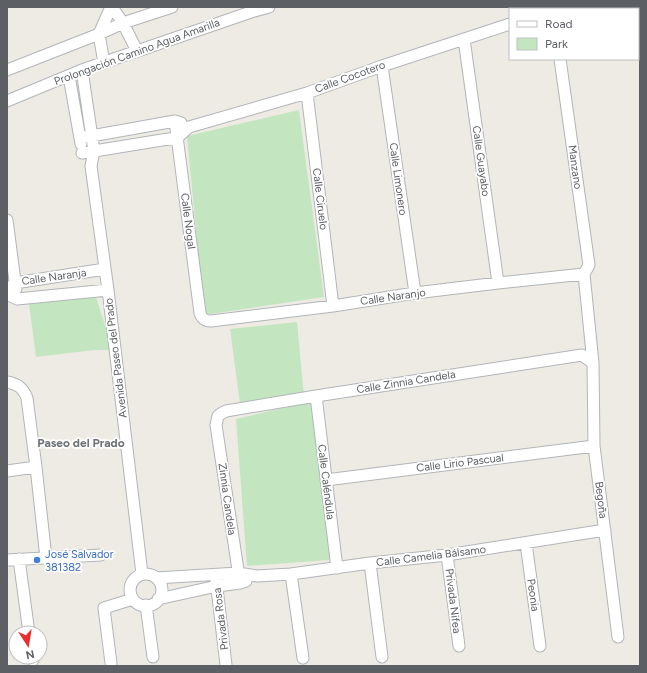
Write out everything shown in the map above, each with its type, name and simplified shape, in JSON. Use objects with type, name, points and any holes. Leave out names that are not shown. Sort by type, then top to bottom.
[{"type":"street","points":[[104,63],[99,34],[112,7],[123,23],[137,51]]},
{"type":"street","points":[[7,70],[123,23],[172,7]]},
{"type":"street","name":"Prolongación Camino Agua Amarilla","points":[[7,101],[82,70],[268,7]]},
{"type":"street","name":"Calle Cocotero","points":[[177,138],[189,127],[307,93],[382,66],[509,24]]},
{"type":"street","name":"Calle Guayabo","points":[[464,39],[498,283]]},
{"type":"street","name":"Manzano","points":[[560,60],[589,265],[584,274],[593,363]]},
{"type":"street","name":"Calle Limonero","points":[[382,66],[414,293]]},
{"type":"street","name":"Avenida Paseo del Prado","points":[[82,70],[94,151],[90,166],[108,290],[142,574]]},
{"type":"street","name":"Avenida Paseo del Prado","points":[[69,76],[82,153],[90,166]]},
{"type":"street","name":"Calle Ciruelo","points":[[307,93],[333,306]]},
{"type":"street","points":[[80,138],[175,121],[189,127]]},
{"type":"street","name":"Calle Nogal","points":[[175,121],[200,313],[204,319]]},
{"type":"street","points":[[82,153],[177,138]]},
{"type":"street","points":[[7,220],[15,283],[12,297]]},
{"type":"street","name":"Calle Naranja","points":[[7,291],[15,283],[105,269]]},
{"type":"street","name":"Calle Naranjo","points":[[204,319],[211,321],[333,306],[414,293],[584,274]]},
{"type":"street","name":"Calle Naranja","points":[[12,297],[108,290]]},
{"type":"street","name":"Calle Zinnia Candela","points":[[218,416],[226,411],[582,355],[593,363]]},
{"type":"street","name":"Begoña","points":[[593,363],[594,446],[618,637]]},
{"type":"street","points":[[7,382],[20,386],[27,398],[46,558]]},
{"type":"street","name":"Calle Caléndula","points":[[316,396],[337,568]]},
{"type":"street","name":"Zinnia Candela","points":[[218,416],[216,425],[239,578]]},
{"type":"street","name":"Calle Lirio Pascual","points":[[326,480],[594,446]]},
{"type":"street","points":[[7,471],[36,467]]},
{"type":"street","name":"Calle Camelia Bálsamo","points":[[158,599],[217,586],[239,578],[291,574],[370,563],[448,555],[605,530]]},
{"type":"street","name":"Peonia","points":[[526,543],[540,646]]},
{"type":"street","points":[[7,560],[101,555]]},
{"type":"street","name":"Privada Nifea","points":[[448,555],[459,646]]},
{"type":"street","points":[[19,559],[28,625]]},
{"type":"street","points":[[370,563],[382,657]]},
{"type":"street","points":[[142,574],[149,574],[156,578],[160,582],[162,588],[158,599],[146,605],[136,602],[133,599],[130,590],[133,580],[142,574]]},
{"type":"street","name":"Calle Camelia Bálsamo","points":[[156,578],[215,574],[239,578]]},
{"type":"street","name":"Privada Rosa","points":[[215,574],[226,665]]},
{"type":"street","points":[[291,574],[302,658]]},
{"type":"street","points":[[111,663],[104,608],[133,599]]},
{"type":"street","points":[[146,605],[153,658]]},
{"type":"green space","points":[[299,110],[324,297],[204,315],[187,136]]},
{"type":"green space","points":[[95,294],[113,350],[94,350],[36,357],[29,304]]},
{"type":"green space","points":[[297,322],[304,396],[240,404],[230,329]]},
{"type":"green space","points":[[314,401],[330,560],[247,566],[236,419]]},
{"type":"place","name":"José Salvador 381382","points":[[37,560]]},
{"type":"district","name":"Paseo del Prado","points":[[81,443]]}]
